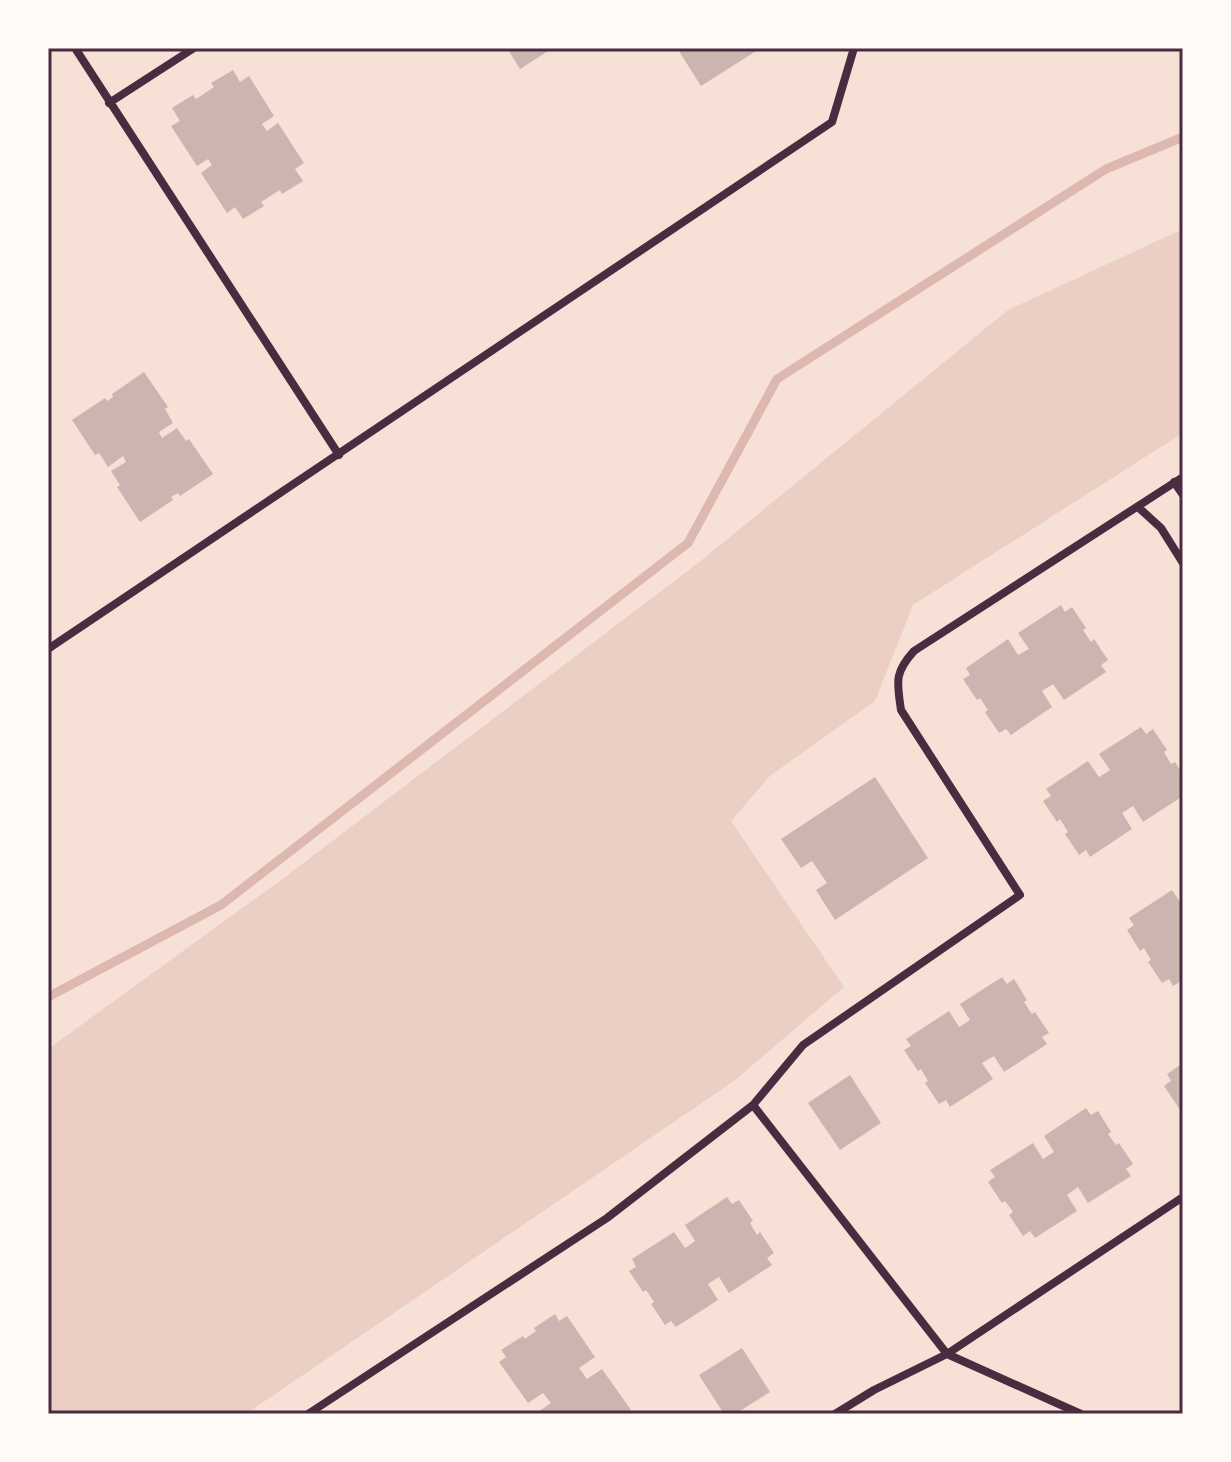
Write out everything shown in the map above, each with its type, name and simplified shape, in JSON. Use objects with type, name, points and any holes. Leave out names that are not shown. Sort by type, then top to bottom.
[{"type":"street","points":[[75,48],[339,455]]},
{"type":"street","points":[[109,103],[194,48]]},
{"type":"street","points":[[48,649],[832,122],[854,48]]},
{"type":"street","points":[[308,1414],[320,1411],[607,1218],[753,1105],[803,1045],[1020,895],[901,710],[897,680],[901,666],[914,651],[1183,477]]},
{"type":"street","points":[[1174,482],[1183,495]]},
{"type":"street","points":[[1138,507],[1161,528],[1183,563]]},
{"type":"street","points":[[753,1105],[947,1354],[1081,1414]]},
{"type":"street","points":[[835,1414],[874,1390],[947,1354],[1183,1197]]},
{"type":"shaded area","points":[[1183,229],[1183,433],[913,605],[875,701],[770,776],[731,821],[844,987],[734,1081],[246,1414],[48,1414],[48,1049],[285,877],[698,563],[1008,310]]},
{"type":"building","points":[[507,48],[553,48],[520,69]]},
{"type":"building","points":[[677,48],[761,48],[701,86]]},
{"type":"building","points":[[233,70],[240,82],[249,76],[274,116],[262,124],[267,131],[278,123],[304,163],[295,169],[303,181],[261,202],[264,206],[243,219],[235,207],[227,213],[201,173],[212,165],[208,159],[197,166],[171,126],[180,121],[172,108],[193,95],[196,99],[214,87],[211,83]]},
{"type":"building","points":[[144,372],[168,407],[165,409],[173,423],[159,432],[162,438],[177,428],[186,441],[189,439],[213,474],[180,496],[178,493],[171,497],[173,500],[140,522],[117,487],[120,485],[111,471],[126,462],[123,456],[108,467],[99,453],[95,455],[72,420],[105,398],[107,401],[113,397],[112,394]]},
{"type":"building","points":[[1061,605],[1065,612],[1072,607],[1091,642],[1094,639],[1108,660],[1101,665],[1106,672],[1064,700],[1053,684],[1042,691],[1052,707],[1011,735],[1006,729],[999,733],[980,698],[977,700],[963,679],[970,675],[966,668],[1008,639],[1018,655],[1029,649],[1018,633]]},
{"type":"building","points":[[1141,727],[1146,734],[1153,729],[1167,750],[1164,752],[1171,764],[1175,762],[1183,775],[1183,796],[1143,822],[1133,806],[1122,813],[1132,829],[1090,857],[1086,850],[1079,855],[1065,834],[1068,832],[1060,819],[1057,822],[1043,801],[1051,796],[1046,789],[1088,761],[1099,777],[1104,774],[1110,770],[1099,754]]},
{"type":"building","points":[[875,777],[928,858],[835,920],[816,890],[827,883],[812,861],[801,868],[781,839]]},
{"type":"building","points":[[1172,890],[1183,906],[1183,980],[1173,986],[1169,979],[1162,983],[1148,962],[1151,960],[1144,948],[1140,951],[1127,930],[1134,925],[1129,918]]},
{"type":"building","points":[[1002,977],[1007,984],[1014,979],[1027,1000],[1024,1002],[1049,1033],[1042,1037],[1047,1044],[1004,1072],[994,1056],[982,1063],[993,1079],[950,1107],[946,1100],[939,1104],[925,1083],[928,1081],[921,1069],[918,1071],[904,1050],[911,1046],[906,1039],[949,1011],[959,1027],[970,1020],[960,1004]]},
{"type":"building","points":[[1183,1063],[1183,1114],[1164,1086],[1171,1081],[1167,1074]]},
{"type":"building","points":[[850,1075],[881,1123],[840,1150],[808,1103]]},
{"type":"building","points":[[1086,1108],[1091,1115],[1098,1111],[1111,1132],[1108,1134],[1116,1145],[1119,1143],[1133,1164],[1126,1169],[1131,1176],[1088,1203],[1078,1187],[1067,1195],[1077,1211],[1035,1238],[1030,1231],[1023,1236],[1009,1215],[1013,1212],[1005,1201],[1002,1203],[988,1182],[995,1177],[990,1170],[1033,1143],[1043,1159],[1054,1152],[1044,1136]]},
{"type":"building","points":[[727,1197],[732,1204],[739,1200],[753,1221],[750,1223],[757,1235],[760,1232],[774,1253],[767,1258],[772,1265],[729,1293],[719,1277],[708,1284],[718,1300],[676,1327],[671,1321],[665,1325],[646,1290],[643,1292],[629,1271],[636,1267],[632,1259],[674,1232],[685,1248],[695,1241],[685,1225]]},
{"type":"building","points":[[555,1314],[559,1321],[567,1316],[595,1357],[579,1368],[587,1379],[602,1369],[631,1410],[625,1414],[535,1414],[551,1403],[543,1393],[528,1403],[499,1362],[506,1357],[501,1350],[523,1336],[525,1339],[536,1331],[534,1328]]},
{"type":"building","points":[[742,1348],[770,1392],[735,1414],[724,1414],[699,1375]]},
{"type":"waterway","points":[[48,997],[221,905],[688,543],[777,379],[1106,169],[1183,137]]}]
